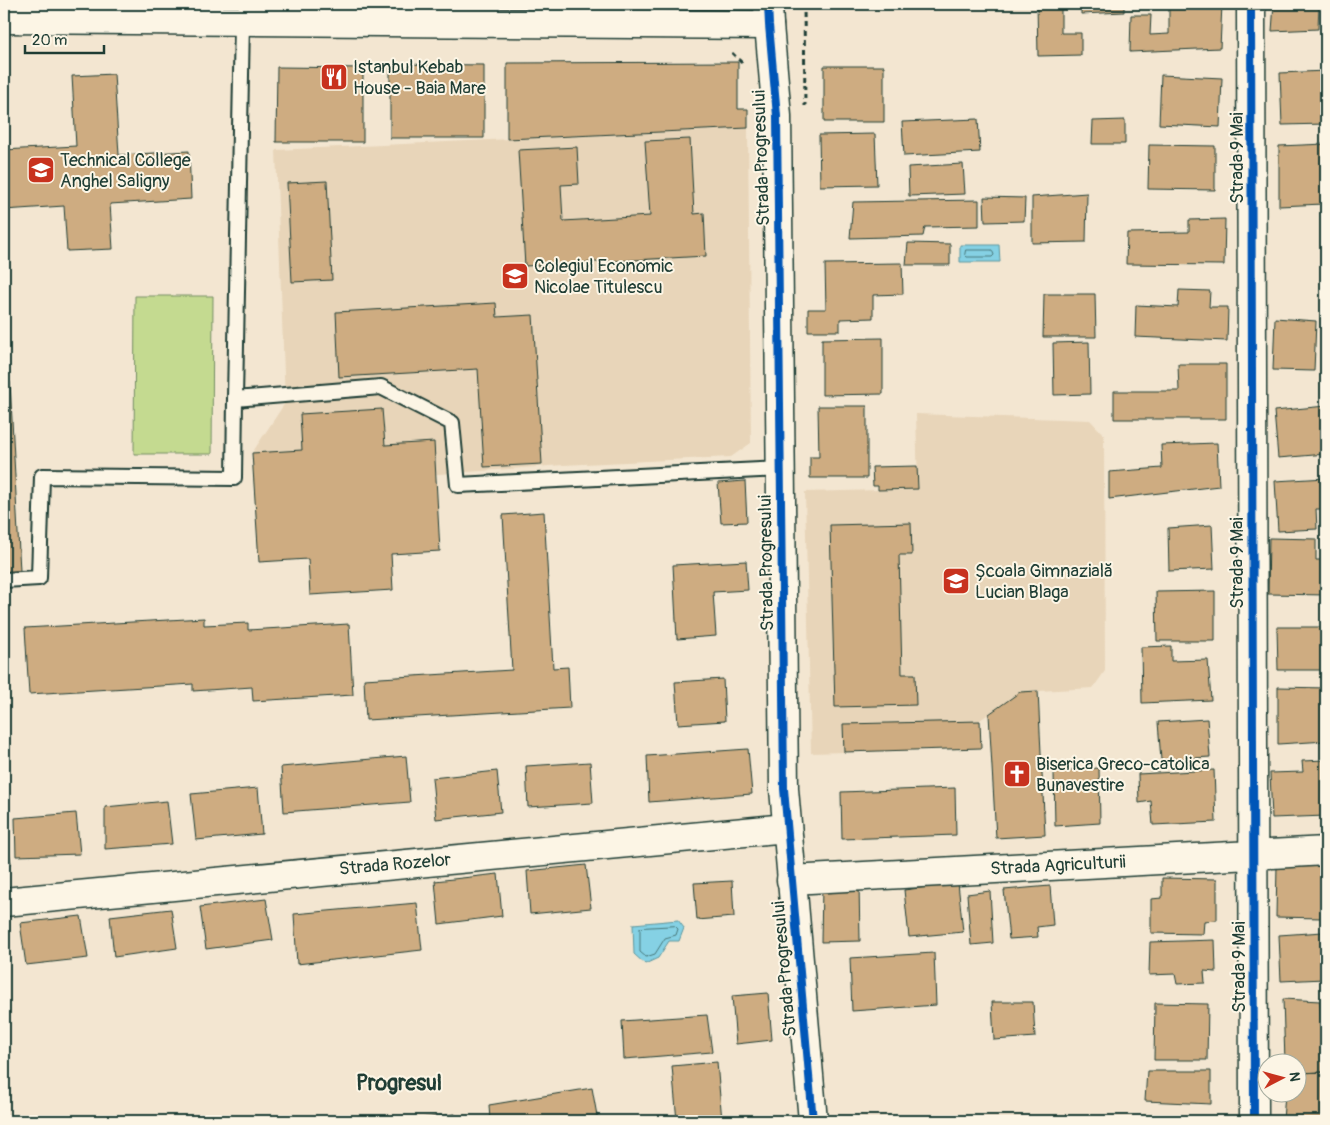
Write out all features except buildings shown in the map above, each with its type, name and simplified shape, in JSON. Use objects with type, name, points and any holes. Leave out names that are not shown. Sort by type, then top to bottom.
[{"type":"street","name":"Strada 9 Mai","points":[[1251,4],[1254,1121]]},
{"type":"street","points":[[4,20],[242,21],[276,13],[768,14]]},
{"type":"street","name":"Strada Progresului","points":[[768,14],[777,116],[784,789],[813,1121]]},
{"type":"street","name":"Strada Rozelor","points":[[4,902],[787,828]]},
{"type":"street","name":"Strada Agriculturii","points":[[791,880],[1326,851]]},
{"type":"lane","points":[[4,580],[39,578],[42,476],[234,478],[242,21]]},
{"type":"lane","points":[[235,399],[382,387],[452,423],[458,484],[780,469]]},
{"type":"shaded area","name":"Colegiul Economic Nicolae Titulescu","points":[[748,128],[751,443],[731,457],[563,465],[257,487],[252,453],[285,403],[276,150]]},
{"type":"shaded area","name":"Școala Gimnazială Lucian Blaga","points":[[916,414],[1090,420],[1104,435],[1105,671],[1093,688],[1020,692],[980,720],[981,748],[811,753],[805,492],[918,489]]},
{"type":"green space","points":[[135,296],[213,296],[212,454],[134,454]]},
{"type":"water","points":[[960,245],[999,245],[1000,262],[960,262]]},
{"type":"water","points":[[678,920],[684,928],[679,941],[669,941],[658,958],[645,964],[634,954],[633,924]]},
{"type":"cycle path","points":[[768,4],[777,116],[784,789],[813,1121]]},
{"type":"cycle path","points":[[1251,4],[1254,1121]]},
{"type":"place","name":"Istanbul Kebab House - Baia Mare","points":[[334,77]]},
{"type":"place","name":"Technical College Anghel Saligny","points":[[41,170]]},
{"type":"place","name":"Colegiul Economic Nicolae Titulescu","points":[[515,276]]},
{"type":"place","name":"Școala Gimnazială Lucian Blaga","points":[[956,581]]},
{"type":"place","name":"Biserica Greco-catolica Bunavestire","points":[[1017,774]]},
{"type":"district","name":"Progresul","points":[[399,1082]]}]
